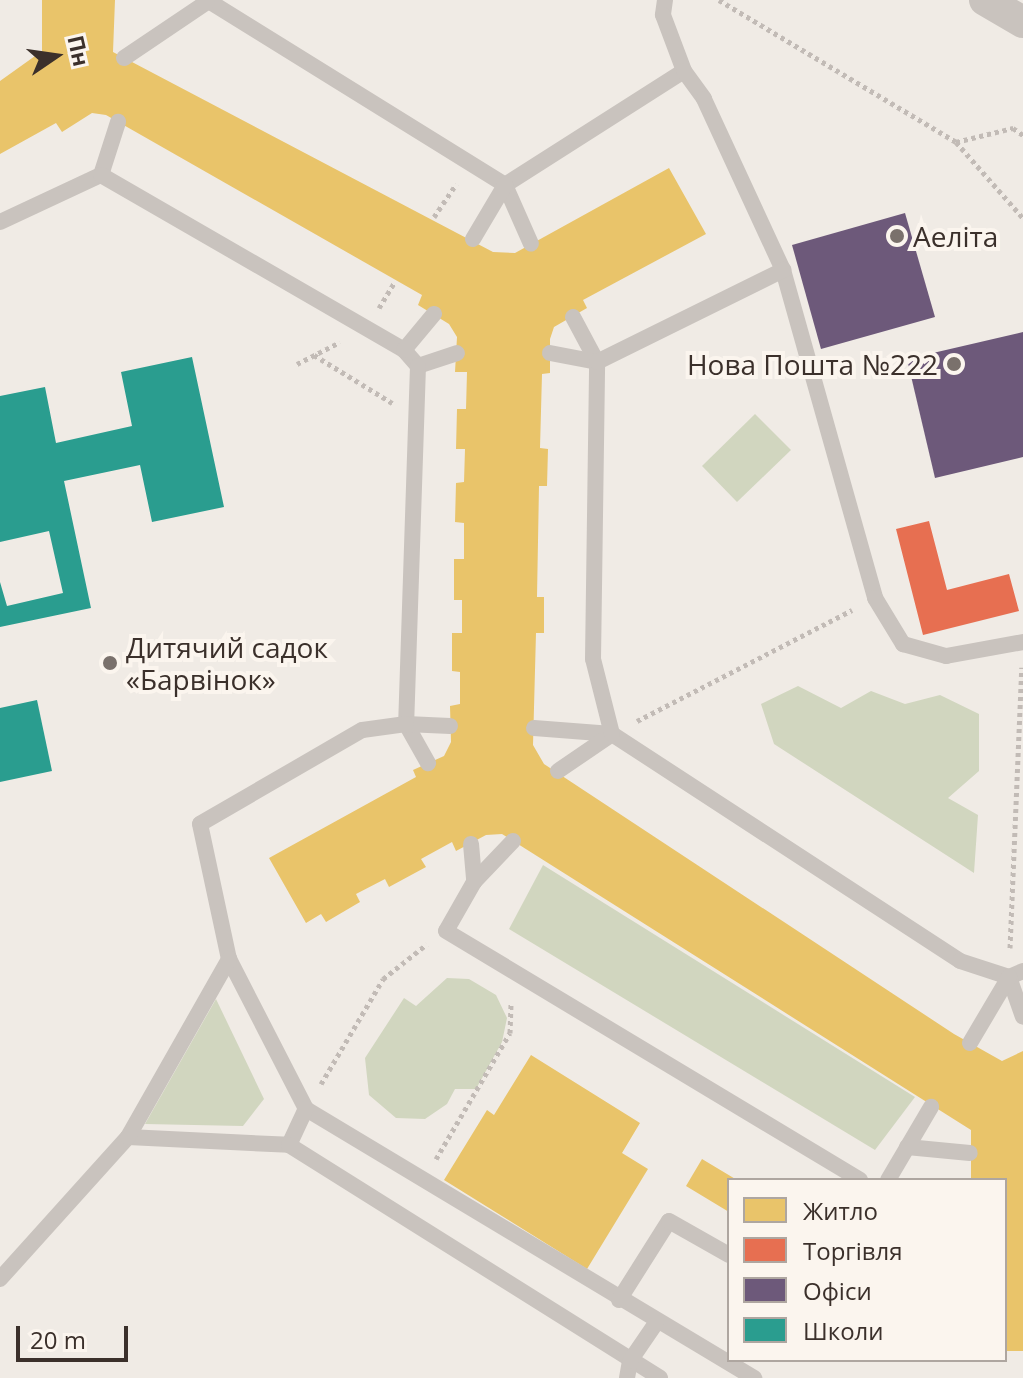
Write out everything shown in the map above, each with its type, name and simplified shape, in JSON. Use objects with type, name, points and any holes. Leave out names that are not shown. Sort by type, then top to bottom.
[{"type":"street","points":[[985,0],[1023,22]]},
{"type":"lane","points":[[665,0],[663,15],[684,71],[704,99],[783,270],[875,598],[903,644],[946,656],[1023,642]]},
{"type":"lane","points":[[124,58],[207,1],[505,185],[531,244]]},
{"type":"lane","points":[[473,239],[505,185],[684,71]]},
{"type":"lane","points":[[0,222],[101,175],[118,122]]},
{"type":"lane","points":[[101,175],[404,350],[418,366],[406,724],[428,763]]},
{"type":"lane","points":[[550,353],[597,362],[783,270]]},
{"type":"lane","points":[[404,350],[434,314]]},
{"type":"lane","points":[[573,317],[597,362],[593,659],[612,734]]},
{"type":"lane","points":[[418,366],[457,353]]},
{"type":"lane","points":[[450,726],[406,724],[362,730],[200,824],[229,959],[306,1109],[656,1323],[754,1378]]},
{"type":"lane","points":[[534,728],[612,734],[960,961],[1016,974]]},
{"type":"lane","points":[[558,771],[612,734]]},
{"type":"lane","points":[[513,841],[474,882],[447,929],[501,965],[857,1178]]},
{"type":"lane","points":[[471,844],[474,882]]},
{"type":"lane","points":[[0,1279],[128,1137],[229,959]]},
{"type":"lane","points":[[1016,974],[1023,1017]]},
{"type":"lane","points":[[970,1043],[1016,974]]},
{"type":"lane","points":[[889,1178],[931,1107]]},
{"type":"lane","points":[[289,1145],[306,1109]]},
{"type":"lane","points":[[128,1137],[289,1145],[629,1370],[660,1378]]},
{"type":"lane","points":[[907,1147],[970,1153]]},
{"type":"lane","points":[[619,1300],[669,1221],[727,1254]]},
{"type":"lane","points":[[629,1370],[656,1323]]},
{"type":"path","points":[[719,0],[956,142],[1023,218]]},
{"type":"path","points":[[956,142],[1013,128],[1023,135]]},
{"type":"path","points":[[434,217],[470,163]]},
{"type":"path","points":[[314,355],[416,418]]},
{"type":"path","points":[[612,734],[875,598]]},
{"type":"path","points":[[1016,974],[1023,642]]},
{"type":"path","points":[[306,1109],[383,979],[447,929]]},
{"type":"path","points":[[424,1181],[510,1033],[511,996],[501,965]]},
{"type":"green space","points":[[755,414],[791,450],[737,502],[702,466]]},
{"type":"green space","points":[[798,686],[841,708],[871,691],[905,704],[940,695],[979,714],[979,771],[948,798],[978,815],[974,873],[774,744],[761,704]]},
{"type":"green space","points":[[543,865],[915,1097],[875,1150],[509,929]]},
{"type":"green space","points":[[447,978],[469,979],[496,995],[507,1018],[502,1042],[476,1089],[455,1089],[447,1104],[425,1119],[396,1118],[369,1095],[365,1058],[404,998],[416,1006]]},
{"type":"green space","points":[[216,999],[264,1099],[243,1126],[145,1124]]},
{"type":"building: Житло","points":[[42,0],[115,0],[113,52],[493,252],[515,253],[669,168],[706,234],[583,300],[587,308],[554,327],[550,339],[550,373],[542,374],[540,448],[548,449],[547,486],[539,486],[537,597],[544,597],[544,633],[536,633],[533,745],[544,764],[954,1034],[1002,1061],[1023,1051],[1023,1351],[1007,1351],[1007,1178],[971,1178],[971,1130],[502,834],[486,835],[456,851],[452,842],[421,859],[426,867],[389,887],[385,879],[356,894],[360,902],[326,922],[321,914],[306,923],[269,858],[416,777],[413,770],[444,756],[451,742],[450,706],[460,704],[460,672],[452,671],[452,633],[462,633],[462,600],[454,600],[454,559],[464,559],[464,523],[455,522],[456,483],[464,482],[465,449],[456,449],[457,409],[466,409],[467,372],[455,372],[457,337],[449,324],[418,305],[422,295],[106,115],[92,113],[62,132],[56,123],[0,154],[0,81],[42,51]]},
{"type":"building: Житло","points":[[531,1055],[640,1123],[622,1153],[648,1169],[587,1269],[444,1180],[487,1110],[494,1115]]},
{"type":"building: Житло","points":[[702,1159],[734,1178],[727,1178],[727,1211],[686,1186]]},
{"type":"building: Торгівля","points":[[929,521],[947,590],[1009,574],[1019,611],[923,635],[896,529]]},
{"type":"building: Офіси","points":[[905,213],[935,317],[821,349],[792,245]]},
{"type":"building: Офіси","points":[[1023,332],[1023,457],[935,478],[907,359]]},
{"type":"building: Школи","points":[[192,357],[224,507],[152,522],[140,465],[64,481],[91,608],[0,627],[0,582],[7,606],[63,593],[49,531],[0,542],[0,396],[45,387],[56,443],[132,426],[121,372]]},
{"type":"building: Школи","points":[[37,700],[52,771],[0,782],[0,708]]},
{"type":"place","name":"Аеліта","points":[[897,236]]},
{"type":"place","name":"Нова Пошта №222","points":[[954,364]]},
{"type":"place","name":"Дитячий садок «Барвінок»","points":[[110,663]]}]
